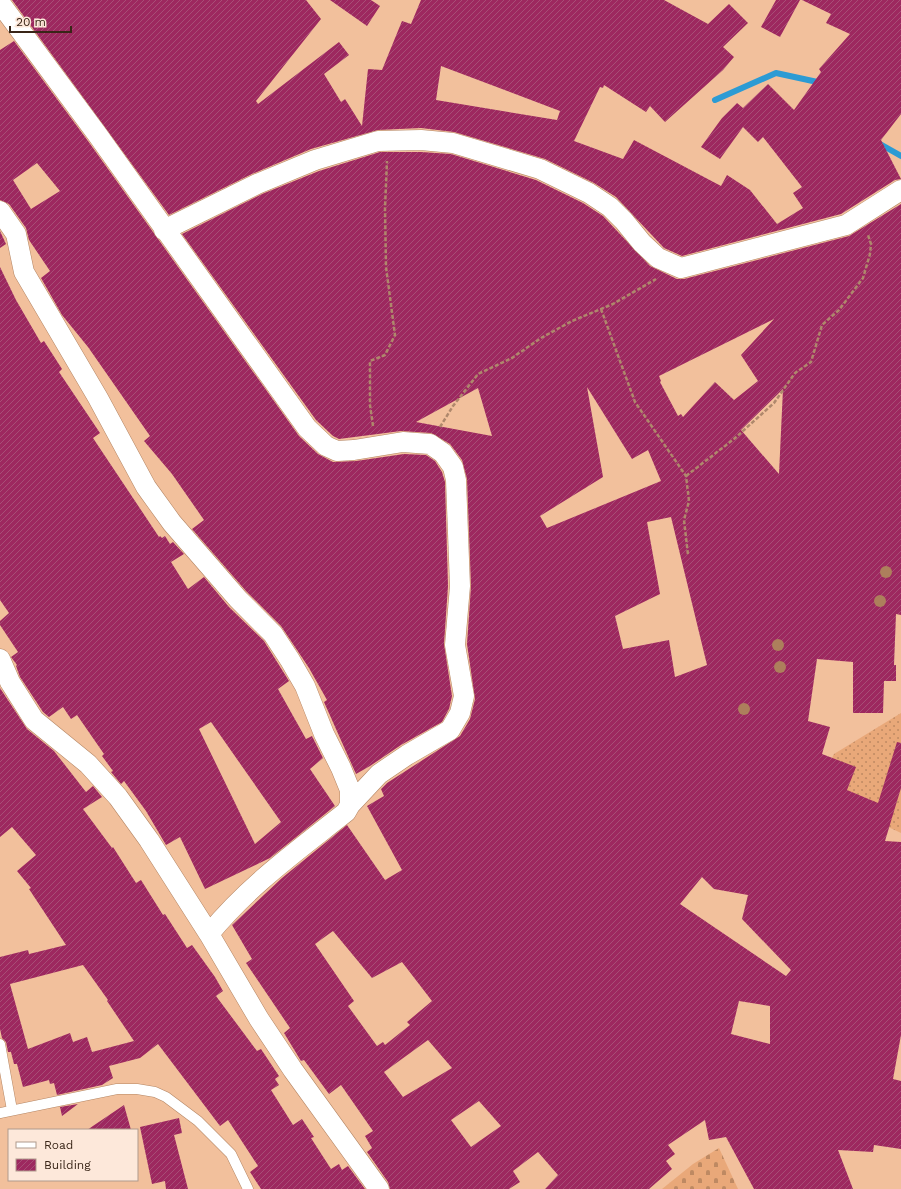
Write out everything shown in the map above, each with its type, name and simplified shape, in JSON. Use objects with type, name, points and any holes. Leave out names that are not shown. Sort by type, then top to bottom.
[{"type":"street","points":[[0,3],[97,134],[164,230],[307,428],[316,438],[326,446],[337,451],[354,450],[403,442],[430,444],[443,453],[453,467],[456,480],[460,586],[455,645],[464,696],[460,713],[450,730],[407,755],[379,774],[350,805],[346,812],[279,864],[230,908],[209,934]]},
{"type":"street","points":[[164,230],[257,184],[314,160],[378,141],[388,140],[421,140],[453,143],[540,169],[589,193],[610,207],[642,243],[658,258],[681,268],[740,252],[828,232],[846,226],[901,190]]},
{"type":"street","points":[[0,211],[16,234],[24,272],[94,391],[146,487],[172,523],[238,598],[273,634],[290,660],[305,686],[324,734],[341,768],[350,790],[350,805]]},
{"type":"street","points":[[0,659],[10,682],[34,720],[88,764],[118,798],[149,840],[209,934],[259,1019],[374,1187]]},
{"type":"lane","points":[[0,1044],[12,1110]]},
{"type":"lane","points":[[0,1113],[116,1089],[137,1089],[155,1092],[166,1096],[198,1121],[231,1154],[248,1189]]},
{"type":"path","points":[[375,446],[370,405],[370,361],[384,355],[395,335],[386,267],[385,208],[388,140]]},
{"type":"path","points":[[686,476],[734,439],[774,403],[795,373],[811,362],[822,325],[839,310],[863,278],[868,265],[871,244],[862,216]]},
{"type":"path","points":[[430,444],[453,406],[478,374],[512,358],[541,338],[572,321],[627,297],[645,284],[662,276],[676,273],[681,268]]},
{"type":"path","points":[[601,309],[635,402],[686,476],[690,501],[684,520],[688,555]]},
{"type":"green space","points":[[901,713],[901,833],[867,817],[806,809],[834,754]]},
{"type":"green space","points":[[719,1148],[738,1189],[662,1189],[693,1164]]},
{"type":"building","points":[[12,0],[306,0],[321,19],[256,101],[258,104],[339,42],[349,55],[324,74],[341,102],[345,99],[362,126],[368,69],[382,70],[402,21],[411,24],[421,0],[664,0],[708,24],[729,4],[748,23],[723,47],[734,57],[723,70],[665,122],[650,106],[646,112],[604,85],[603,88],[600,87],[574,141],[623,159],[634,140],[721,186],[727,175],[750,190],[777,224],[803,208],[793,193],[802,187],[763,137],[758,142],[743,127],[720,159],[701,147],[722,118],[737,103],[743,108],[768,84],[794,110],[821,72],[819,69],[850,34],[826,23],[831,14],[802,0],[901,0],[901,114],[881,140],[901,179],[895,180],[841,214],[682,256],[664,248],[616,197],[594,183],[545,159],[454,132],[421,128],[378,130],[311,149],[252,174],[169,215]],"holes":[[[441,66],[560,111],[557,120],[436,100]]]},
{"type":"building","points":[[330,0],[371,0],[380,6],[367,26]]},
{"type":"building","points":[[776,0],[800,0],[780,37],[761,27]]},
{"type":"building","points":[[14,41],[88,141],[299,436],[318,454],[333,462],[356,461],[404,454],[426,455],[435,461],[442,472],[445,482],[448,586],[444,644],[452,696],[449,709],[442,722],[401,745],[356,774],[324,702],[327,700],[309,668],[281,626],[246,591],[192,529],[204,520],[172,474],[144,441],[150,436],[88,347],[62,315],[41,278],[50,271],[29,240],[26,228],[9,204],[0,200],[0,50]],"holes":[[[37,163],[60,191],[31,209],[13,180]]]},
{"type":"building","points":[[380,152],[451,154],[536,180],[583,203],[603,216],[650,266],[677,279],[684,279],[849,236],[901,204],[901,615],[896,614],[894,665],[896,665],[896,681],[884,681],[883,713],[853,713],[853,662],[817,659],[808,721],[830,727],[822,754],[856,767],[847,790],[878,803],[897,742],[901,743],[901,788],[885,841],[901,842],[901,1035],[893,1079],[901,1081],[901,1149],[874,1145],[873,1152],[838,1150],[853,1189],[754,1189],[726,1137],[709,1140],[705,1120],[668,1145],[675,1154],[666,1161],[672,1169],[649,1189],[545,1189],[558,1175],[538,1152],[513,1171],[520,1182],[509,1189],[390,1189],[388,1182],[367,1152],[372,1148],[365,1136],[373,1131],[341,1085],[329,1094],[304,1060],[301,1061],[284,1033],[290,1028],[246,963],[252,959],[232,925],[282,878],[347,825],[385,880],[402,870],[367,806],[384,796],[381,789],[387,783],[460,736],[470,719],[475,699],[467,644],[471,586],[467,479],[462,460],[450,444],[431,433],[401,431],[339,439],[333,436],[316,420],[182,234],[262,194],[319,171]],"holes":[[[774,319],[741,355],[758,381],[734,400],[715,382],[683,417],[681,414],[678,416],[660,382],[659,376]],[[587,387],[632,459],[648,450],[661,481],[547,528],[540,516],[603,477]],[[478,388],[492,436],[416,422]],[[783,389],[779,474],[741,430]],[[671,517],[707,665],[675,677],[669,640],[623,649],[615,616],[660,594],[647,522]],[[702,877],[714,889],[748,895],[742,919],[791,970],[786,976],[680,904]],[[333,931],[372,978],[402,962],[432,1001],[407,1022],[410,1025],[385,1045],[383,1042],[377,1046],[348,1006],[354,1001],[315,944]],[[739,1001],[770,1006],[770,1044],[731,1034]],[[428,1040],[452,1068],[403,1097],[384,1072]],[[479,1101],[501,1126],[471,1147],[451,1120]]]},
{"type":"building","points":[[0,231],[6,244],[0,248]]},
{"type":"building","points":[[0,267],[16,300],[41,343],[44,341],[62,369],[59,372],[100,433],[93,438],[159,537],[160,536],[162,538],[165,536],[170,544],[173,542],[184,554],[171,562],[188,589],[204,577],[229,607],[264,641],[289,681],[278,689],[306,739],[312,736],[323,758],[310,769],[335,806],[270,858],[205,889],[180,837],[166,845],[146,811],[124,781],[121,784],[111,772],[113,771],[102,756],[104,754],[77,715],[71,719],[63,707],[49,717],[43,712],[20,677],[16,666],[17,665],[11,657],[18,652],[0,625],[0,621],[9,613],[0,600]],"holes":[[[211,722],[281,822],[255,844],[199,729]]]},
{"type":"building","points":[[0,688],[27,729],[54,751],[86,792],[93,786],[102,797],[83,809],[112,848],[113,847],[136,883],[141,880],[163,915],[165,914],[187,948],[192,945],[215,977],[223,991],[216,996],[257,1051],[261,1049],[279,1076],[275,1079],[279,1085],[271,1090],[293,1125],[302,1119],[314,1137],[311,1138],[331,1169],[339,1164],[342,1170],[348,1166],[365,1189],[261,1189],[250,1172],[258,1166],[228,1120],[220,1126],[158,1044],[140,1058],[109,1066],[113,1078],[102,1085],[57,1095],[54,1083],[50,1084],[49,1080],[23,1087],[17,1064],[14,1064],[11,1052],[8,1052],[6,1042],[2,1038],[0,1029],[0,957],[28,950],[29,954],[66,945],[29,889],[31,888],[17,871],[36,855],[12,827],[0,837]],"holes":[[[83,965],[108,1000],[107,1001],[134,1041],[92,1052],[87,1037],[73,1042],[70,1033],[28,1049],[10,984]]]},
{"type":"building","points":[[78,1104],[62,1116],[60,1107]]},
{"type":"building","points":[[124,1105],[131,1129],[88,1129]]},
{"type":"building","points":[[179,1118],[182,1133],[174,1135],[188,1189],[166,1189],[165,1181],[152,1184],[140,1127]]},
{"type":"waterway","points":[[715,100],[776,73],[822,83]]},
{"type":"waterway","points":[[880,144],[901,156]]}]
